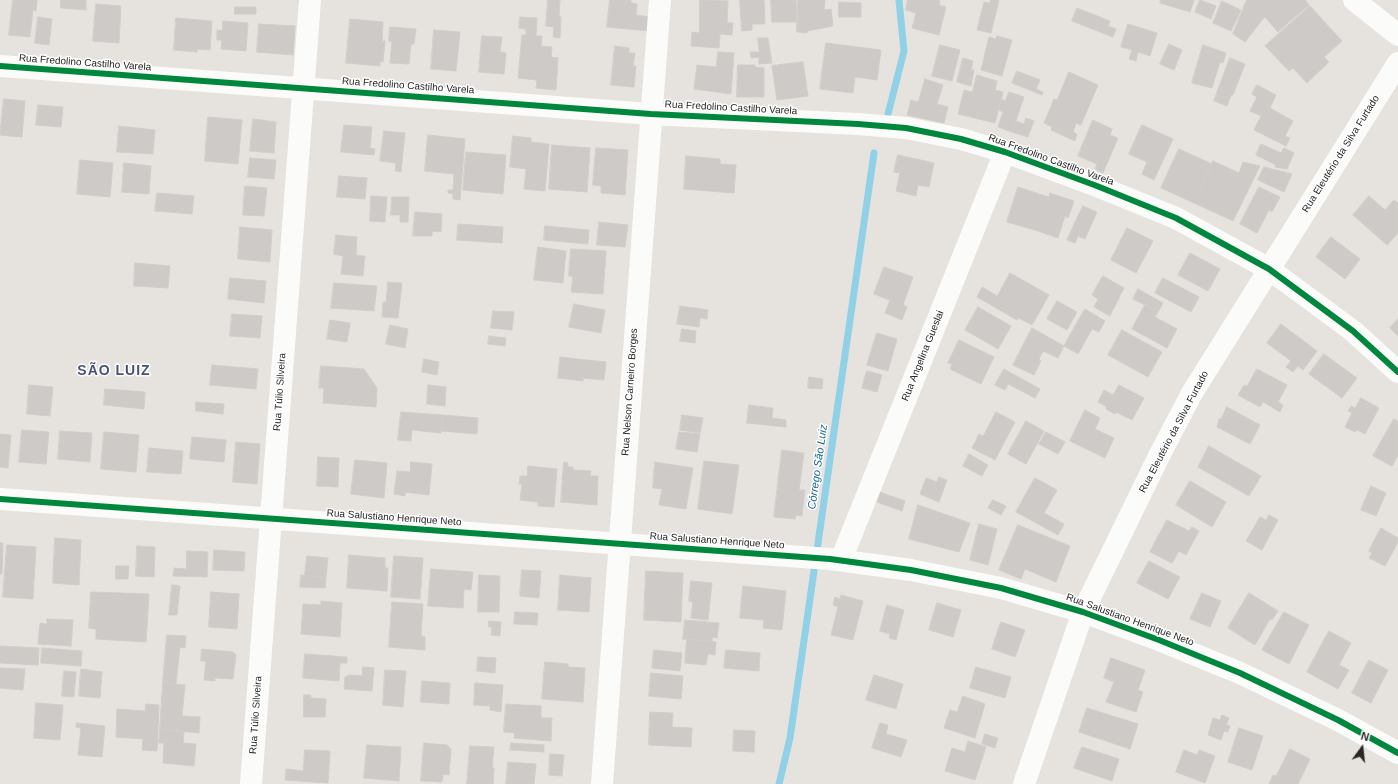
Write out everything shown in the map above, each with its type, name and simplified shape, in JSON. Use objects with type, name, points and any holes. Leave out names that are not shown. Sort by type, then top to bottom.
[{"type":"street","name":"Rua Túlio Silveira","points":[[251,784],[310,0]]},
{"type":"street","name":"Rua Nelson Carneiro Borges","points":[[602,784],[660,0]]},
{"type":"street","points":[[1354,0],[1398,35]]},
{"type":"street","name":"Rua Eleutério da Silva Furtado","points":[[1024,784],[1083,612],[1160,454],[1192,393],[1398,63]]},
{"type":"street","name":"Rua Fredolino Castilho Varela","points":[[0,66],[651,114],[858,124],[906,128],[961,139],[1004,152],[1097,186],[1176,218],[1269,269],[1353,332],[1398,372]]},
{"type":"street","name":"Rua Angelina Gueslai","points":[[836,560],[1004,152]]},
{"type":"street","name":"Rua Salustiano Henrique Neto","points":[[0,499],[795,556],[911,570],[1001,588],[1083,612],[1159,640],[1240,673],[1338,720],[1398,753]]},
{"type":"building","points":[[13,0],[37,0],[36,11],[33,10],[30,37],[9,35]]},
{"type":"building","points":[[61,0],[86,0],[86,10],[61,8]]},
{"type":"building","points":[[548,0],[560,0],[560,38],[553,37],[554,27],[546,26]]},
{"type":"building","points":[[610,0],[631,0],[631,3],[637,4],[636,15],[650,17],[649,31],[607,27]]},
{"type":"building","points":[[700,0],[728,1],[727,23],[733,23],[732,35],[720,34],[719,48],[691,46],[692,32],[699,33]]},
{"type":"building","points":[[740,0],[764,0],[765,24],[752,24],[752,30],[742,31]]},
{"type":"building","points":[[771,0],[796,0],[797,22],[772,22]]},
{"type":"building","points":[[798,0],[825,0],[824,10],[831,9],[833,26],[807,31],[807,33],[797,32]]},
{"type":"building","points":[[908,0],[940,1],[939,5],[946,7],[939,35],[912,28],[916,13],[906,10]]},
{"type":"building","points":[[991,0],[999,0],[991,33],[977,30],[984,2],[990,3]]},
{"type":"building","points":[[1161,0],[1194,0],[1190,12],[1160,3]]},
{"type":"building","points":[[1200,0],[1216,6],[1211,19],[1195,12]]},
{"type":"building","points":[[1247,0],[1290,0],[1294,4],[1282,15],[1289,22],[1278,32],[1265,17],[1262,20],[1246,2]]},
{"type":"building","points":[[1290,0],[1305,0],[1309,5],[1289,22],[1282,15],[1294,4]]},
{"type":"building","points":[[1222,1],[1241,10],[1231,31],[1213,23]]},
{"type":"building","points":[[839,2],[861,3],[861,17],[839,17]]},
{"type":"building","points":[[1246,2],[1262,20],[1245,42],[1233,34]]},
{"type":"building","points":[[96,4],[121,6],[119,43],[93,41]]},
{"type":"building","points":[[1310,6],[1342,41],[1324,57],[1329,62],[1307,83],[1293,68],[1289,71],[1265,46]]},
{"type":"building","points":[[235,7],[256,7],[256,14],[235,14]]},
{"type":"building","points":[[1077,8],[1110,21],[1108,26],[1116,29],[1113,37],[1072,21]]},
{"type":"building","points":[[38,17],[52,19],[49,45],[35,43]]},
{"type":"building","points":[[520,17],[537,18],[536,36],[542,36],[541,46],[552,47],[551,57],[558,58],[556,90],[536,88],[537,80],[518,78],[522,35],[526,35],[526,29],[519,28]]},
{"type":"building","points":[[176,18],[212,21],[210,50],[197,49],[197,52],[174,50]]},
{"type":"building","points":[[350,19],[383,22],[382,41],[385,41],[383,62],[380,61],[380,66],[346,63]]},
{"type":"building","points":[[223,21],[248,23],[246,51],[221,49],[222,40],[217,40],[217,30],[222,31]]},
{"type":"building","points":[[259,24],[295,26],[293,55],[257,52]]},
{"type":"building","points":[[1128,24],[1157,33],[1150,56],[1138,52],[1136,61],[1129,59],[1132,50],[1121,47]]},
{"type":"building","points":[[390,27],[416,29],[414,44],[411,44],[409,64],[390,63],[392,42],[389,41]]},
{"type":"building","points":[[434,30],[460,32],[456,71],[431,69]]},
{"type":"building","points":[[482,36],[502,37],[500,52],[506,53],[504,74],[479,72]]},
{"type":"building","points":[[997,36],[1012,40],[1002,76],[981,70],[989,37],[996,39]]},
{"type":"building","points":[[758,38],[768,38],[772,63],[759,64],[759,57],[751,58],[750,52],[759,52]]},
{"type":"building","points":[[826,43],[881,50],[877,80],[855,77],[853,93],[820,89]]},
{"type":"building","points":[[1169,44],[1182,50],[1174,70],[1160,64]]},
{"type":"building","points":[[940,45],[960,50],[952,81],[932,76]]},
{"type":"building","points":[[1203,45],[1226,53],[1223,63],[1220,62],[1212,88],[1192,83]]},
{"type":"building","points":[[615,46],[629,48],[629,53],[635,53],[633,66],[636,66],[634,87],[611,85]]},
{"type":"building","points":[[718,52],[734,53],[731,94],[694,89],[697,65],[716,67]]},
{"type":"building","points":[[963,58],[973,61],[971,70],[974,70],[971,86],[957,82]]},
{"type":"building","points":[[1230,58],[1245,64],[1227,106],[1214,101]]},
{"type":"building","points":[[803,62],[808,96],[777,100],[772,66]]},
{"type":"building","points":[[738,65],[755,65],[754,67],[764,68],[764,97],[737,97]]},
{"type":"building","points":[[1017,71],[1040,80],[1036,89],[1043,92],[1042,95],[1012,83]]},
{"type":"building","points":[[1069,72],[1098,85],[1081,125],[1076,123],[1073,132],[1077,134],[1075,141],[1051,130],[1052,127],[1044,123],[1054,99],[1057,100]]},
{"type":"building","points":[[977,75],[997,81],[995,90],[1003,92],[995,123],[958,114],[964,90],[972,92]]},
{"type":"building","points":[[925,79],[943,85],[937,104],[948,107],[944,123],[907,115],[911,100],[918,102]]},
{"type":"building","points":[[1257,85],[1276,95],[1270,108],[1293,121],[1285,136],[1290,138],[1286,146],[1254,130],[1261,116],[1250,111],[1257,97],[1252,94]]},
{"type":"building","points":[[1009,92],[1024,97],[1012,132],[998,127],[1003,112],[999,110],[1001,99],[1005,101]]},
{"type":"building","points":[[4,99],[25,101],[22,137],[0,135]]},
{"type":"building","points":[[38,105],[63,107],[61,127],[36,125]]},
{"type":"building","points":[[208,117],[242,120],[238,164],[205,161]]},
{"type":"building","points":[[1026,118],[1034,121],[1028,137],[1012,132],[1016,121],[1024,124]]},
{"type":"building","points":[[253,119],[276,122],[274,153],[250,151]]},
{"type":"building","points":[[1093,120],[1112,129],[1110,135],[1118,138],[1103,173],[1095,169],[1097,164],[1078,156]]},
{"type":"building","points":[[344,125],[372,127],[370,148],[375,149],[374,155],[341,152]]},
{"type":"building","points":[[1142,125],[1173,139],[1154,180],[1142,174],[1147,162],[1129,154]]},
{"type":"building","points":[[119,126],[155,130],[153,154],[117,152]]},
{"type":"building","points":[[384,131],[405,133],[401,172],[395,171],[396,163],[380,161]]},
{"type":"building","points":[[428,135],[465,139],[460,200],[453,199],[453,194],[448,193],[448,190],[453,190],[454,174],[425,171]]},
{"type":"building","points":[[513,136],[531,138],[531,142],[549,144],[545,191],[524,189],[526,169],[510,167]]},
{"type":"building","points":[[1261,144],[1281,153],[1284,148],[1294,153],[1287,169],[1275,167],[1276,165],[1256,155]]},
{"type":"building","points":[[552,145],[590,148],[587,192],[549,189]]},
{"type":"building","points":[[596,148],[628,150],[625,195],[601,193],[601,186],[593,185]]},
{"type":"building","points":[[1179,149],[1212,164],[1194,203],[1161,188]]},
{"type":"building","points":[[466,152],[506,155],[503,194],[463,190]]},
{"type":"building","points":[[898,155],[934,163],[929,187],[918,185],[916,196],[896,191],[900,173],[894,172]]},
{"type":"building","points":[[686,156],[720,159],[720,164],[736,165],[734,193],[684,189]]},
{"type":"building","points":[[250,158],[276,160],[274,179],[248,177]]},
{"type":"building","points":[[80,160],[113,163],[110,197],[77,194]]},
{"type":"building","points":[[1213,161],[1239,173],[1243,162],[1260,166],[1233,221],[1194,203]]},
{"type":"building","points":[[124,163],[151,166],[149,194],[122,192]]},
{"type":"building","points":[[1264,167],[1292,174],[1284,192],[1258,180]]},
{"type":"building","points":[[339,176],[367,178],[365,199],[337,197]]},
{"type":"building","points":[[245,186],[267,188],[264,216],[243,215]]},
{"type":"building","points":[[1018,187],[1042,195],[1037,212],[1044,214],[1038,231],[1007,222]]},
{"type":"building","points":[[1259,187],[1280,197],[1272,212],[1269,210],[1257,233],[1240,224]]},
{"type":"building","points":[[157,193],[194,196],[192,214],[155,211]]},
{"type":"building","points":[[1050,193],[1074,201],[1068,218],[1065,216],[1058,238],[1038,231],[1044,214],[1037,212],[1042,195],[1049,197]]},
{"type":"building","points":[[371,196],[387,197],[385,222],[370,221]]},
{"type":"building","points":[[1369,196],[1385,210],[1394,200],[1398,203],[1398,233],[1387,245],[1353,215]]},
{"type":"building","points":[[392,197],[409,197],[408,222],[400,222],[400,215],[391,215]]},
{"type":"building","points":[[1083,206],[1097,212],[1085,239],[1078,236],[1075,243],[1067,240]]},
{"type":"building","points":[[415,212],[442,214],[441,232],[432,231],[432,236],[413,236]]},
{"type":"building","points":[[599,222],[628,225],[625,247],[597,245]]},
{"type":"building","points":[[458,224],[503,227],[502,243],[457,240]]},
{"type":"building","points":[[545,226],[589,230],[588,244],[544,240]]},
{"type":"building","points":[[240,227],[272,230],[270,262],[238,259]]},
{"type":"building","points":[[1127,228],[1153,241],[1136,273],[1111,260]]},
{"type":"building","points":[[336,235],[357,237],[356,255],[365,256],[363,276],[341,274],[343,256],[334,254]]},
{"type":"building","points":[[1331,237],[1360,259],[1345,279],[1316,257]]},
{"type":"building","points":[[538,247],[566,251],[563,283],[534,280]]},
{"type":"building","points":[[571,249],[606,251],[603,294],[571,292],[573,276],[569,276]]},
{"type":"building","points":[[1190,253],[1220,269],[1208,291],[1178,275]]},
{"type":"building","points":[[135,263],[170,266],[168,288],[134,286]]},
{"type":"building","points":[[884,267],[913,277],[903,305],[907,307],[902,320],[885,313],[890,300],[874,294]]},
{"type":"building","points":[[1010,273],[1049,295],[1032,325],[1019,318],[1017,320],[977,297],[982,287],[997,296]]},
{"type":"building","points":[[1103,276],[1124,288],[1110,316],[1094,307],[1098,299],[1092,295]]},
{"type":"building","points":[[230,278],[266,281],[264,303],[228,299]]},
{"type":"building","points":[[1163,278],[1199,297],[1191,312],[1155,293]]},
{"type":"building","points":[[388,282],[402,283],[398,318],[382,317],[383,302],[386,302]]},
{"type":"building","points":[[334,283],[377,286],[374,311],[331,308]]},
{"type":"building","points":[[1138,289],[1163,303],[1158,312],[1133,299]]},
{"type":"building","points":[[1057,301],[1077,312],[1067,330],[1047,319]]},
{"type":"building","points":[[574,304],[605,310],[601,333],[569,327]]},
{"type":"building","points":[[1145,305],[1158,312],[1155,317],[1177,329],[1167,348],[1132,329]]},
{"type":"building","points":[[680,306],[708,310],[707,319],[700,318],[699,327],[677,324]]},
{"type":"building","points":[[978,307],[1011,326],[998,349],[965,330]]},
{"type":"building","points":[[1085,309],[1105,321],[1099,332],[1092,329],[1078,354],[1064,346]]},
{"type":"building","points":[[493,311],[514,312],[512,330],[491,328]]},
{"type":"building","points":[[232,314],[262,316],[260,338],[230,336]]},
{"type":"building","points":[[1398,319],[1398,336],[1390,328]]},
{"type":"building","points":[[330,320],[350,323],[347,342],[327,339]]},
{"type":"building","points":[[1281,324],[1317,351],[1303,370],[1298,366],[1293,372],[1286,367],[1291,361],[1267,343]]},
{"type":"building","points":[[390,325],[408,329],[405,348],[386,344]]},
{"type":"building","points":[[1032,328],[1064,346],[1058,358],[1043,351],[1039,359],[1041,361],[1034,375],[1013,365]]},
{"type":"building","points":[[682,329],[696,331],[695,343],[680,341]]},
{"type":"building","points":[[1122,330],[1162,352],[1148,377],[1108,355]]},
{"type":"building","points":[[877,333],[897,339],[888,371],[867,365]]},
{"type":"building","points":[[489,336],[506,338],[505,346],[488,344]]},
{"type":"building","points":[[959,340],[994,357],[981,384],[950,369],[952,364],[948,363]]},
{"type":"building","points":[[1324,354],[1357,378],[1342,398],[1309,374]]},
{"type":"building","points":[[560,357],[606,362],[604,380],[583,378],[583,381],[558,378]]},
{"type":"building","points":[[424,359],[439,362],[437,375],[422,372]]},
{"type":"building","points":[[212,365],[258,369],[256,389],[210,385]]},
{"type":"building","points":[[321,366],[364,369],[377,388],[376,407],[323,403],[324,388],[319,388]]},
{"type":"building","points":[[1004,369],[1040,389],[1035,398],[1008,384],[1005,390],[995,385]]},
{"type":"building","points":[[1257,369],[1287,385],[1278,402],[1283,405],[1280,412],[1263,402],[1260,407],[1238,395],[1244,385],[1247,386]]},
{"type":"building","points":[[867,371],[882,375],[877,392],[862,388]]},
{"type":"building","points":[[809,377],[823,379],[822,389],[808,388]]},
{"type":"building","points":[[29,385],[53,387],[50,416],[27,414]]},
{"type":"building","points":[[428,385],[446,387],[445,406],[427,404]]},
{"type":"building","points":[[1119,385],[1144,398],[1132,420],[1116,412],[1115,414],[1098,402],[1104,390],[1113,395]]},
{"type":"building","points":[[105,389],[145,392],[144,409],[104,405]]},
{"type":"building","points":[[1361,398],[1379,408],[1365,434],[1357,430],[1355,432],[1345,427],[1352,413],[1348,411],[1351,406],[1355,408]]},
{"type":"building","points":[[196,402],[224,404],[223,414],[196,411]]},
{"type":"building","points":[[749,405],[773,408],[772,418],[786,420],[786,427],[747,423]]},
{"type":"building","points":[[1227,407],[1260,425],[1250,444],[1217,427],[1219,419],[1221,419]]},
{"type":"building","points":[[1085,410],[1100,418],[1095,429],[1114,438],[1105,458],[1070,441]]},
{"type":"building","points":[[401,412],[443,415],[441,433],[412,430],[411,441],[398,440]]},
{"type":"building","points":[[996,412],[1015,422],[995,460],[972,448],[979,434],[983,436]]},
{"type":"building","points":[[443,415],[478,418],[477,434],[441,431]]},
{"type":"building","points":[[682,415],[703,418],[700,433],[680,430]]},
{"type":"building","points":[[1394,419],[1398,421],[1398,455],[1392,466],[1373,456]]},
{"type":"building","points":[[1026,421],[1044,431],[1026,464],[1008,454]]},
{"type":"building","points":[[22,430],[49,432],[46,464],[19,462]]},
{"type":"building","points":[[60,431],[92,433],[90,462],[58,459]]},
{"type":"building","points":[[104,432],[139,435],[136,472],[101,469]]},
{"type":"building","points":[[679,432],[700,434],[697,452],[676,449]]},
{"type":"building","points":[[1046,432],[1065,442],[1058,454],[1039,444]]},
{"type":"building","points":[[0,434],[11,435],[8,468],[0,467]]},
{"type":"building","points":[[192,437],[226,440],[224,462],[190,459]]},
{"type":"building","points":[[236,442],[260,444],[257,484],[233,482]]},
{"type":"building","points":[[1209,446],[1261,476],[1249,496],[1198,467]]},
{"type":"building","points":[[149,448],[183,451],[181,474],[147,472]]},
{"type":"building","points":[[782,450],[804,453],[799,490],[805,490],[802,516],[796,515],[795,519],[774,517]]},
{"type":"building","points":[[969,454],[988,465],[982,476],[963,466]]},
{"type":"building","points":[[318,457],[339,458],[338,487],[317,486]]},
{"type":"building","points":[[355,460],[387,463],[384,498],[351,494]]},
{"type":"building","points":[[704,461],[739,465],[732,514],[698,509]]},
{"type":"building","points":[[411,462],[432,464],[429,495],[405,492],[405,496],[394,494],[397,471],[410,472]]},
{"type":"building","points":[[564,462],[568,463],[568,467],[573,467],[573,470],[591,471],[590,476],[598,476],[597,505],[561,502]]},
{"type":"building","points":[[655,462],[693,468],[686,509],[659,505],[662,489],[653,488]]},
{"type":"building","points":[[528,466],[557,469],[554,507],[538,506],[538,502],[520,500],[522,484],[519,484],[520,476],[527,476]]},
{"type":"building","points":[[939,477],[947,480],[939,502],[920,494],[926,478],[937,482]]},
{"type":"building","points":[[1035,478],[1057,490],[1044,513],[1064,524],[1058,535],[1016,512]]},
{"type":"building","points":[[1190,481],[1226,502],[1212,527],[1176,505]]},
{"type":"building","points":[[1371,486],[1386,493],[1376,516],[1361,510]]},
{"type":"building","points":[[880,492],[905,501],[902,511],[877,502]]},
{"type":"building","points":[[993,500],[1006,506],[1001,515],[988,508]]},
{"type":"building","points":[[918,505],[970,523],[959,552],[909,539]]},
{"type":"building","points":[[1269,515],[1278,520],[1262,550],[1246,541],[1260,517],[1266,520]]},
{"type":"building","points":[[1167,520],[1189,531],[1192,527],[1199,531],[1186,555],[1179,551],[1172,563],[1150,552]]},
{"type":"building","points":[[979,524],[997,529],[988,565],[970,560]]},
{"type":"building","points":[[1018,525],[1070,546],[1056,582],[1025,569],[1021,579],[999,570]]},
{"type":"building","points":[[1381,528],[1398,538],[1398,542],[1385,566],[1369,558],[1372,553],[1369,551]]},
{"type":"building","points":[[55,538],[81,540],[79,585],[53,583]]},
{"type":"building","points":[[0,543],[3,543],[2,574],[0,574]]},
{"type":"building","points":[[7,545],[36,547],[33,599],[3,597]]},
{"type":"building","points":[[137,546],[155,547],[154,577],[136,576]]},
{"type":"building","points":[[214,550],[245,552],[244,571],[213,570]]},
{"type":"building","points":[[187,551],[208,552],[207,577],[173,576],[174,568],[186,569]]},
{"type":"building","points":[[349,555],[385,558],[385,568],[388,568],[387,591],[347,588]]},
{"type":"building","points":[[307,556],[328,558],[326,577],[305,575]]},
{"type":"building","points":[[394,556],[423,558],[420,599],[391,597]]},
{"type":"building","points":[[1149,561],[1180,577],[1168,599],[1137,583]]},
{"type":"building","points":[[116,566],[129,566],[128,579],[116,579]]},
{"type":"building","points":[[431,569],[473,572],[471,590],[464,589],[463,608],[428,606]]},
{"type":"building","points":[[522,570],[541,571],[539,598],[520,596]]},
{"type":"building","points":[[646,571],[683,573],[681,622],[644,620]]},
{"type":"building","points":[[301,575],[326,577],[325,588],[300,587]]},
{"type":"building","points":[[479,575],[500,576],[499,612],[478,612]]},
{"type":"building","points":[[560,575],[591,578],[589,612],[558,610]]},
{"type":"building","points":[[691,581],[712,583],[708,620],[691,618],[693,602],[689,601]]},
{"type":"building","points":[[172,585],[180,586],[177,615],[169,615]]},
{"type":"building","points":[[743,586],[786,591],[782,630],[763,628],[764,620],[740,618]]},
{"type":"building","points":[[91,592],[149,594],[146,642],[96,639],[96,629],[89,628]]},
{"type":"building","points":[[211,592],[239,594],[237,629],[209,627]]},
{"type":"building","points":[[1202,593],[1221,601],[1210,627],[1190,619]]},
{"type":"building","points":[[1249,593],[1278,611],[1272,620],[1270,619],[1255,645],[1228,628]]},
{"type":"building","points":[[841,595],[863,601],[853,640],[831,635],[838,607],[833,605],[835,597],[840,599]]},
{"type":"building","points":[[321,601],[342,603],[340,637],[301,634],[303,604],[321,605]]},
{"type":"building","points":[[392,602],[423,604],[421,636],[425,637],[425,650],[389,647]]},
{"type":"building","points":[[937,603],[961,610],[953,637],[929,630]]},
{"type":"building","points":[[887,605],[904,610],[896,640],[889,638],[890,634],[880,631]]},
{"type":"building","points":[[515,612],[538,613],[537,625],[514,624]]},
{"type":"building","points":[[1284,612],[1309,625],[1289,664],[1262,650]]},
{"type":"building","points":[[47,619],[73,620],[71,646],[38,644],[40,623],[47,624]]},
{"type":"building","points":[[685,620],[719,623],[717,638],[712,637],[712,642],[683,639]]},
{"type":"building","points":[[489,621],[501,622],[500,636],[491,635],[492,627],[489,627]]},
{"type":"building","points":[[1001,622],[1025,630],[1015,657],[992,649]]},
{"type":"building","points":[[1329,631],[1351,643],[1339,665],[1349,670],[1338,689],[1307,672]]},
{"type":"building","points":[[167,635],[186,636],[185,648],[180,647],[176,684],[163,683]]},
{"type":"building","points":[[687,639],[716,642],[715,655],[708,654],[706,665],[685,663]]},
{"type":"building","points":[[0,646],[39,648],[38,665],[0,663]]},
{"type":"building","points":[[42,648],[82,651],[81,666],[41,663]]},
{"type":"building","points":[[202,649],[233,652],[236,655],[233,679],[215,678],[215,681],[204,680],[206,661],[201,661]]},
{"type":"building","points":[[654,650],[682,653],[680,671],[652,668]]},
{"type":"building","points":[[726,650],[760,653],[759,671],[724,668]]},
{"type":"building","points":[[305,654],[347,657],[347,663],[340,663],[339,681],[303,678]]},
{"type":"building","points":[[478,657],[496,658],[495,673],[477,671]]},
{"type":"building","points":[[1111,658],[1145,670],[1138,690],[1143,692],[1136,712],[1106,702],[1114,682],[1104,678]]},
{"type":"building","points":[[1369,660],[1388,670],[1371,703],[1352,693]]},
{"type":"building","points":[[545,662],[568,664],[568,667],[585,668],[583,702],[542,699]]},
{"type":"building","points":[[363,667],[374,668],[372,691],[344,689],[345,677],[349,675],[362,676]]},
{"type":"building","points":[[976,667],[1011,677],[1005,698],[970,688]]},
{"type":"building","points":[[0,668],[25,669],[23,690],[0,688]]},
{"type":"building","points":[[81,669],[102,672],[100,698],[79,696]]},
{"type":"building","points":[[385,670],[406,671],[403,707],[383,705]]},
{"type":"building","points":[[64,671],[76,672],[74,697],[62,696]]},
{"type":"building","points":[[651,673],[683,676],[681,699],[649,696]]},
{"type":"building","points":[[874,675],[903,684],[896,709],[866,700]]},
{"type":"building","points":[[422,681],[450,683],[449,704],[421,702]]},
{"type":"building","points":[[163,683],[185,685],[182,716],[200,717],[199,733],[160,729]]},
{"type":"building","points":[[475,683],[503,685],[501,712],[490,710],[490,706],[474,705]]},
{"type":"building","points":[[304,695],[311,695],[311,698],[326,699],[325,717],[304,717]]},
{"type":"building","points":[[963,696],[985,704],[975,738],[944,728],[950,710],[957,712]]},
{"type":"building","points":[[36,703],[63,705],[60,740],[34,738]]},
{"type":"building","points":[[146,704],[159,705],[157,751],[142,750],[143,739],[116,737],[117,709],[145,711]]},
{"type":"building","points":[[506,704],[541,706],[541,718],[552,718],[551,741],[514,738],[515,733],[504,732]]},
{"type":"building","points":[[1087,708],[1138,724],[1130,749],[1079,732]]},
{"type":"building","points":[[650,712],[673,713],[672,727],[692,728],[691,747],[649,745]]},
{"type":"building","points":[[1222,715],[1229,718],[1226,725],[1230,726],[1228,732],[1224,731],[1221,740],[1208,735],[1213,718],[1220,720]]},
{"type":"building","points":[[77,723],[105,726],[102,757],[78,755],[81,728],[76,727]]},
{"type":"building","points":[[880,723],[888,725],[886,734],[907,740],[901,757],[872,748]]},
{"type":"building","points":[[1239,728],[1263,736],[1252,770],[1228,762]]},
{"type":"building","points":[[160,729],[184,732],[183,743],[196,744],[194,766],[163,763],[164,743],[159,743]]},
{"type":"building","points":[[734,730],[755,731],[754,752],[733,751]]},
{"type":"building","points":[[985,734],[998,738],[995,748],[982,744]]},
{"type":"building","points":[[968,741],[986,747],[975,780],[945,771],[952,748],[965,752]]},
{"type":"building","points":[[424,743],[447,745],[451,749],[449,775],[443,774],[442,782],[421,781]]},
{"type":"building","points":[[511,743],[544,745],[544,752],[510,750]]},
{"type":"building","points":[[367,745],[401,747],[399,781],[364,778]]},
{"type":"building","points":[[470,746],[494,747],[492,768],[494,768],[493,784],[467,784]]},
{"type":"building","points":[[1082,747],[1119,759],[1112,781],[1074,768]]},
{"type":"building","points":[[1290,749],[1310,759],[1298,784],[1269,784],[1273,775],[1276,776]]},
{"type":"building","points":[[305,750],[330,751],[328,783],[285,780],[286,769],[303,771]]},
{"type":"building","points":[[1184,750],[1197,755],[1199,750],[1215,756],[1205,783],[1176,772]]},
{"type":"building","points":[[550,754],[564,755],[562,776],[549,775]]},
{"type":"building","points":[[508,762],[536,764],[534,784],[506,784]]},
{"type":"waterway","name":"Córrego São Luiz","points":[[888,114],[904,51],[899,0]]},
{"type":"waterway","name":"Córrego São Luiz","points":[[779,784],[790,738],[874,153]]},
{"type":"cycle path","points":[[0,66],[651,114],[858,124],[906,128],[961,139],[1005,152],[1097,186],[1176,218],[1269,269],[1353,331],[1398,372]]},
{"type":"cycle path","points":[[0,499],[830,559],[911,570],[1001,588],[1083,612],[1159,640],[1240,673],[1338,720],[1398,753]]},
{"type":"district","name":"SÃO LUIZ","points":[[114,371]]}]
